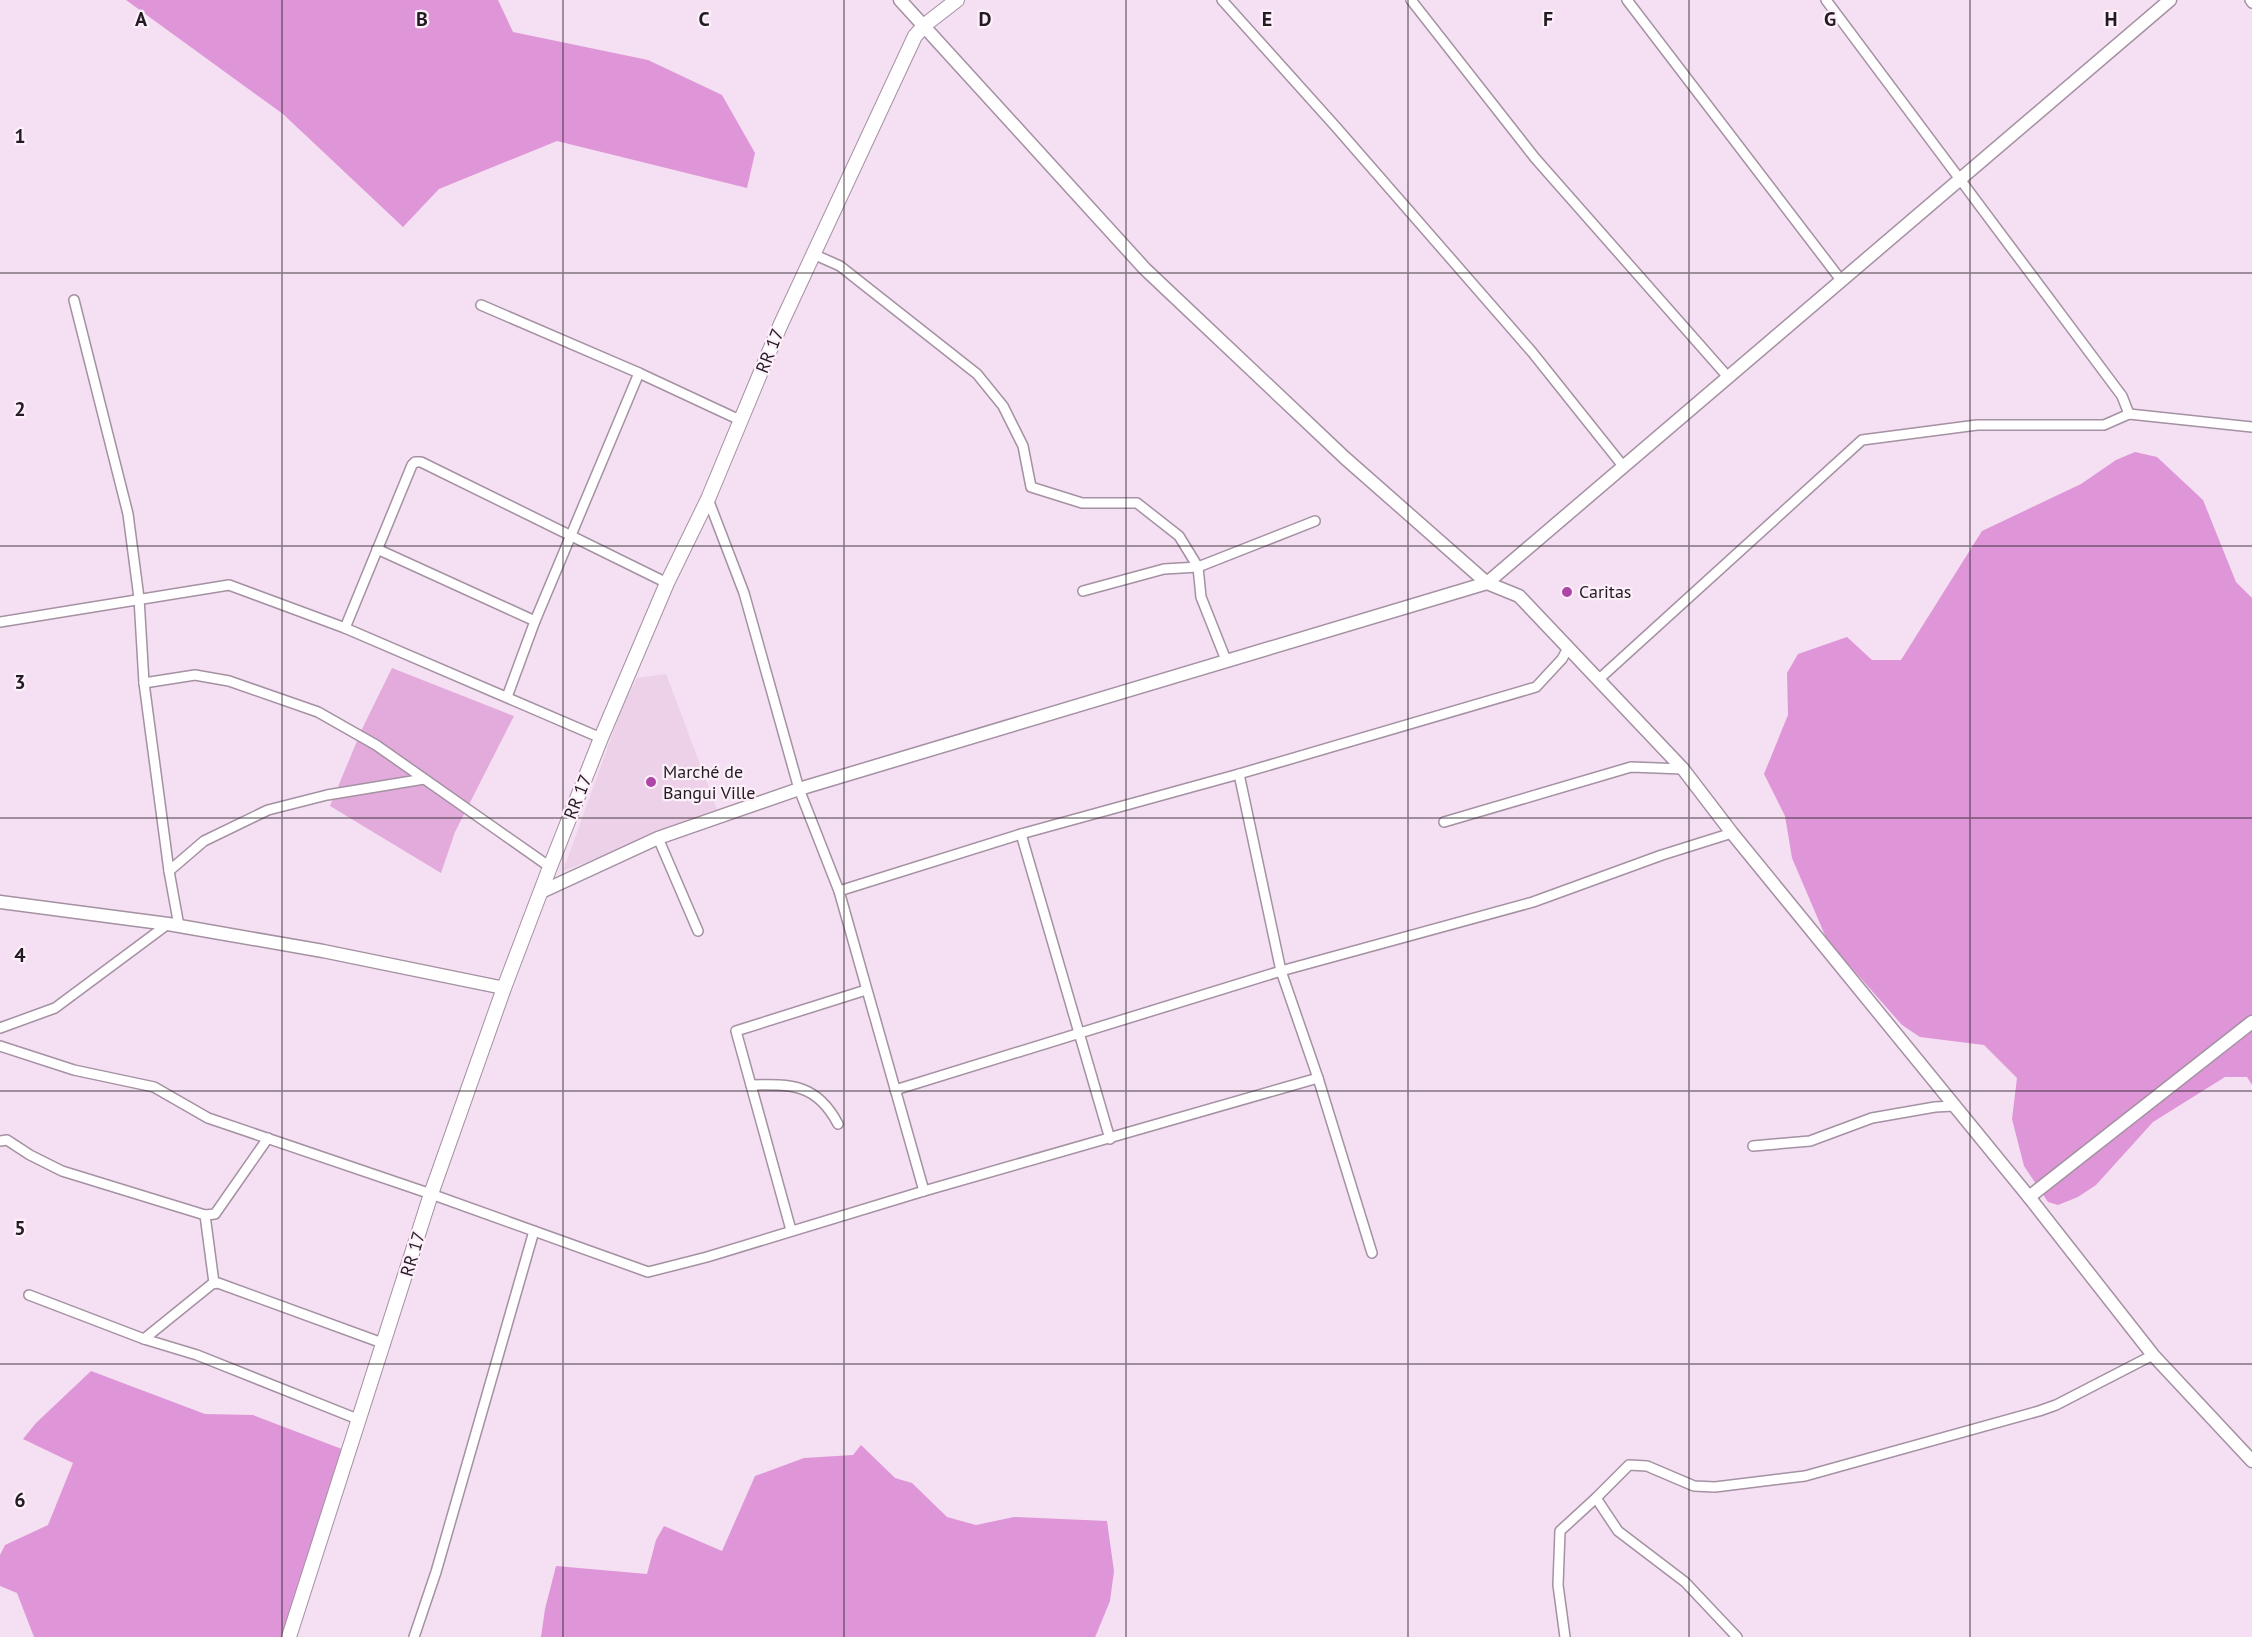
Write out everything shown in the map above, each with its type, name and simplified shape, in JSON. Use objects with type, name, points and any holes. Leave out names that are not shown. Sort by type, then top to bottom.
[{"type":"main road","name":"RR 17","points":[[289,1637],[385,1344],[431,1194],[504,988],[601,738],[667,583],[708,499],[780,326],[915,36],[957,0]]},
{"type":"street","points":[[900,0],[1145,269],[1345,458],[1487,583],[1519,596],[1683,769],[1732,833],[2029,1197],[2153,1355],[2252,1461]]},
{"type":"street","points":[[1221,0],[1336,127],[1532,352],[1623,466]]},
{"type":"street","points":[[1411,0],[1535,158],[1728,377]]},
{"type":"street","points":[[1627,0],[1841,280]]},
{"type":"street","points":[[1826,0],[2122,396],[2129,414]]},
{"type":"street","points":[[541,892],[658,838],[799,789],[1487,583],[2170,0]]},
{"type":"street","points":[[813,254],[840,266],[977,374],[1003,406],[1023,446],[1031,487],[1082,503],[1137,503],[1179,536],[1198,567],[1201,597],[1226,660]]},
{"type":"street","points":[[74,300],[128,514],[138,598],[144,683],[169,871],[173,925]]},
{"type":"street","points":[[482,305],[639,373],[741,421]]},
{"type":"street","points":[[507,697],[535,621],[639,373]]},
{"type":"street","points":[[1598,680],[1862,440],[1977,425],[2104,425],[2129,414],[2252,426]]},
{"type":"street","points":[[345,628],[411,465],[415,462],[421,462],[667,583]]},
{"type":"street","points":[[708,499],[744,593],[799,789],[839,891],[924,1191]]},
{"type":"street","points":[[1083,591],[1164,568],[1198,567],[1315,521]]},
{"type":"street","points":[[377,549],[535,621]]},
{"type":"street","points":[[0,622],[229,585],[345,628],[601,738]]},
{"type":"street","points":[[839,891],[1021,834],[1239,774],[1536,687],[1562,659],[1568,648]]},
{"type":"street","points":[[144,683],[186,675],[229,681],[318,712],[376,745],[550,867]]},
{"type":"street","points":[[1444,822],[1630,767],[1683,769]]},
{"type":"street","points":[[1239,774],[1281,971],[1318,1078],[1372,1253]]},
{"type":"street","points":[[169,871],[204,842],[268,810],[327,795],[424,780]]},
{"type":"street","points":[[895,1090],[1281,971],[1533,902],[1662,855],[1732,833]]},
{"type":"street","points":[[1021,834],[1110,1139]]},
{"type":"street","points":[[658,838],[698,931]]},
{"type":"street","points":[[0,902],[173,925],[322,951],[504,988]]},
{"type":"street","points":[[0,1028],[55,1008],[173,925]]},
{"type":"street","points":[[791,1230],[736,1031],[866,990]]},
{"type":"street","points":[[2029,1197],[2252,1022]]},
{"type":"street","points":[[0,1046],[74,1070],[154,1087],[208,1118],[431,1194],[648,1272],[707,1257],[924,1191],[1318,1078]]},
{"type":"street","points":[[751,1085],[787,1085],[805,1090],[827,1106],[838,1124]]},
{"type":"street","points":[[1753,1146],[1810,1141],[1872,1118],[1954,1106]]},
{"type":"street","points":[[0,1141],[7,1140],[62,1171],[205,1215],[215,1214],[268,1138]]},
{"type":"street","points":[[205,1215],[214,1283]]},
{"type":"street","points":[[414,1637],[436,1572],[534,1231]]},
{"type":"street","points":[[214,1283],[385,1344]]},
{"type":"street","points":[[144,1339],[214,1283]]},
{"type":"street","points":[[29,1295],[144,1339],[197,1354],[360,1420]]},
{"type":"street","points":[[1565,1637],[1558,1585],[1560,1531],[1629,1465],[1647,1466],[1694,1486],[1715,1487],[1820,1474],[2056,1405],[2153,1355]]},
{"type":"street","points":[[1596,1498],[1618,1531],[1685,1582],[1737,1637]]},
{"type":"shaded area","points":[[126,0],[498,0],[513,32],[648,60],[722,95],[755,153],[747,188],[557,141],[439,189],[403,227],[283,114]]},
{"type":"shaded area","points":[[2135,452],[2157,457],[2203,500],[2236,582],[2252,598],[2252,1085],[2247,1077],[2225,1077],[2153,1122],[2096,1185],[2078,1197],[2058,1205],[2048,1202],[2024,1166],[2012,1119],[2017,1078],[1984,1045],[1920,1037],[1902,1025],[1827,940],[1792,858],[1785,816],[1764,774],[1788,715],[1787,673],[1798,654],[1847,637],[1872,660],[1901,660],[1982,531],[2081,484],[2116,460]]},
{"type":"shaded area","points":[[392,668],[514,716],[455,832],[441,873],[330,806],[362,729]]},
{"type":"shaded area","name":"Marché de Bangui Ville","points":[[666,674],[718,812],[563,871],[623,705],[637,678]]},
{"type":"shaded area","points":[[91,1371],[205,1414],[253,1415],[347,1451],[282,1637],[34,1637],[17,1593],[0,1586],[0,1555],[5,1545],[48,1525],[73,1463],[23,1439],[36,1423]]},
{"type":"shaded area","points":[[861,1445],[895,1478],[912,1483],[947,1517],[976,1525],[1014,1517],[1107,1521],[1114,1571],[1110,1601],[1095,1637],[541,1637],[545,1609],[556,1566],[647,1574],[656,1540],[664,1526],[722,1551],[755,1476],[804,1458],[853,1455]]},
{"type":"place","name":"Caritas","points":[[1567,592]]},
{"type":"place","name":"Marché de Bangui Ville","points":[[651,782]]}]
